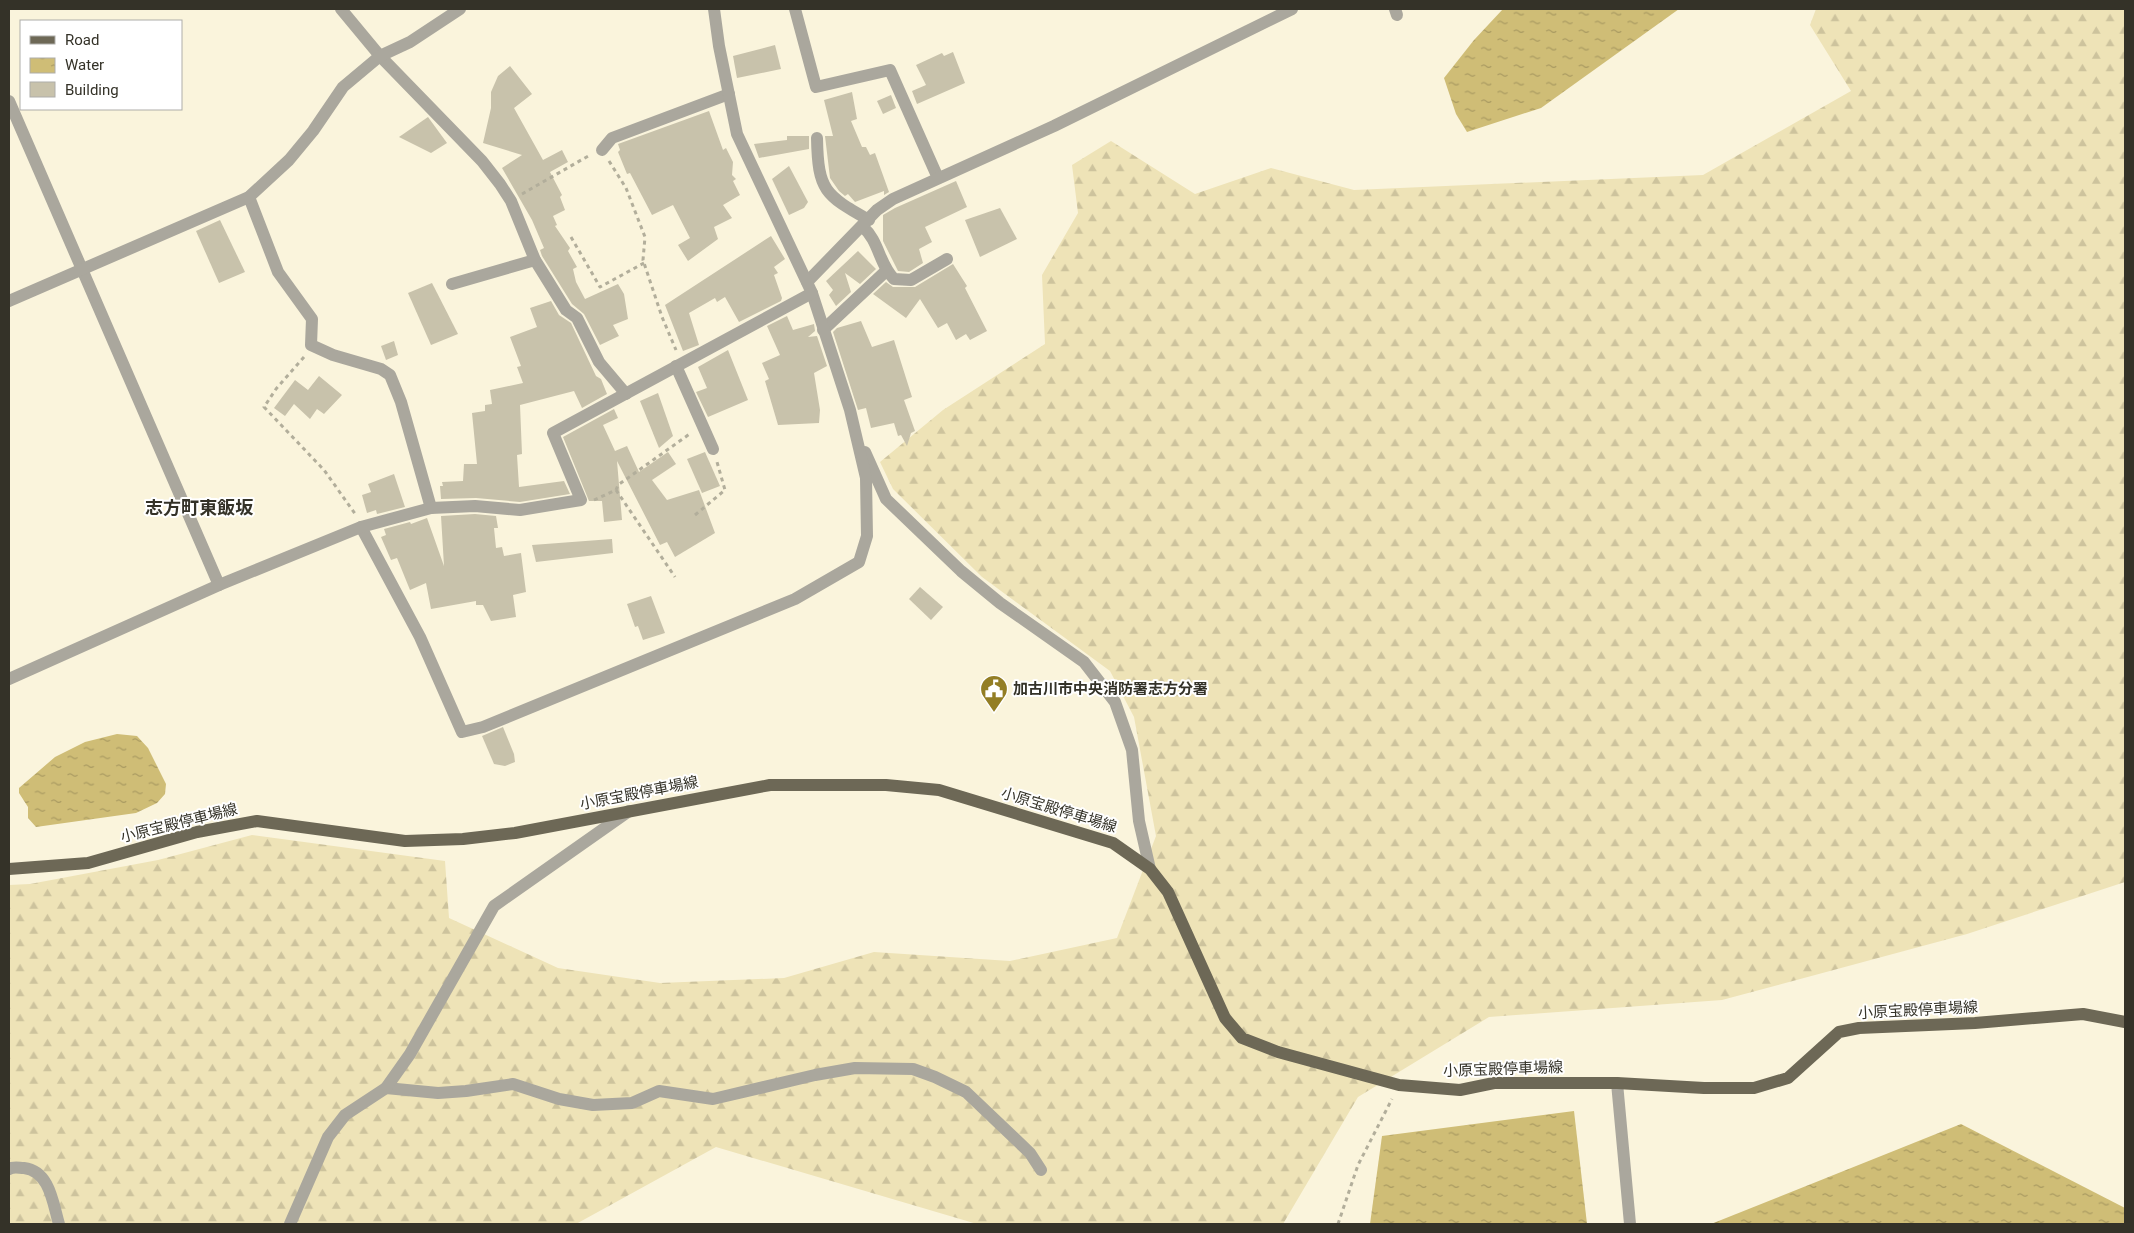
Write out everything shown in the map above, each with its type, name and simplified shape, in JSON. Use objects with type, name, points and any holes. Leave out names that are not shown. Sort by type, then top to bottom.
[{"type":"main road","name":"小原宝殿停車場線","points":[[9,869],[88,863],[197,832],[257,821],[405,841],[463,840],[515,833],[770,785],[886,785],[939,790],[1114,842],[1150,869],[1168,892],[1225,1018],[1242,1038],[1278,1052],[1399,1085],[1460,1090],[1494,1083],[1617,1083],[1704,1088],[1754,1088],[1788,1078],[1839,1032],[1859,1028],[1975,1023],[2082,1014],[2125,1022]]},
{"type":"street","points":[[341,9],[380,56],[482,161],[511,201],[535,260],[566,310],[577,318],[599,362],[626,394]]},
{"type":"street","points":[[9,301],[249,197],[289,160],[343,88],[380,56],[410,42],[460,9]]},
{"type":"street","points":[[361,527],[420,636],[462,732],[483,727],[795,600],[859,562],[867,536],[866,478],[850,410],[809,288],[738,134],[714,9]]},
{"type":"street","points":[[795,9],[816,87],[890,70],[938,178]]},
{"type":"street","points":[[9,679],[219,585],[361,527],[431,508],[476,506],[520,510],[581,500],[553,433],[626,394],[809,288],[877,210],[893,199],[1054,126],[1292,9]]},
{"type":"street","points":[[602,150],[612,138],[729,94]]},
{"type":"street","points":[[9,101],[219,585]]},
{"type":"street","points":[[817,138],[819,172],[826,191],[866,224],[873,236],[886,271],[894,278],[902,281],[911,280],[947,259]]},
{"type":"street","points":[[249,197],[278,272],[312,319],[311,345],[333,355],[381,369],[390,375],[401,402],[431,508]]},
{"type":"street","points":[[452,284],[535,260]]},
{"type":"street","points":[[823,330],[886,271]]},
{"type":"street","points":[[678,364],[713,449]]},
{"type":"street","points":[[854,430],[886,498],[960,571],[1000,603],[1084,662],[1115,702],[1132,750],[1139,821],[1150,869]]},
{"type":"street","points":[[290,1224],[328,1137],[345,1114],[386,1088],[410,1054],[494,906],[629,811]]},
{"type":"street","points":[[386,1088],[438,1092],[466,1091],[513,1084],[559,1098],[594,1105],[632,1103],[659,1091],[713,1099],[815,1074],[855,1068],[913,1069],[966,1092],[1030,1153],[1041,1170]]},
{"type":"street","points":[[1617,1083],[1630,1224]]},
{"type":"street","points":[[9,1169],[13,1167],[33,1169],[46,1181],[60,1224]]},
{"type":"path","points":[[511,201],[588,156],[602,150],[626,188],[645,237],[644,263],[678,364]]},
{"type":"path","points":[[570,237],[600,287],[644,263]]},
{"type":"path","points":[[311,345],[264,407],[324,470],[353,508],[361,527]]},
{"type":"path","points":[[581,500],[591,502],[616,490],[618,485],[702,426]]},
{"type":"path","points":[[695,515],[725,490],[713,449]]},
{"type":"path","points":[[616,490],[675,577]]},
{"type":"path","points":[[1338,1224],[1358,1165],[1399,1085]]},
{"type":"green space","points":[[1816,9],[2125,9],[2125,882],[1967,934],[1722,1000],[1489,1017],[1358,1097],[1283,1224],[977,1224],[716,1147],[576,1224],[9,1224],[9,885],[30,884],[158,860],[252,835],[445,861],[449,918],[558,968],[660,983],[784,978],[874,952],[1010,961],[1117,938],[1156,836],[1134,717],[1110,671],[982,577],[893,489],[880,462],[943,410],[1045,344],[1042,275],[1078,213],[1072,165],[1111,141],[1195,194],[1271,168],[1354,190],[1703,175],[1851,91],[1810,25]]},
{"type":"water","points":[[1503,9],[1679,9],[1541,108],[1467,132],[1456,114],[1444,78],[1474,40]]},
{"type":"water","points":[[117,734],[137,736],[148,748],[166,784],[165,794],[157,803],[136,813],[36,827],[28,818],[28,807],[19,793],[19,788],[55,757],[85,742]]},
{"type":"water","points":[[1574,1111],[1587,1224],[1370,1224],[1382,1136]]},
{"type":"water","points":[[1961,1124],[2125,1208],[2125,1224],[1711,1224]]},
{"type":"building","points":[[775,45],[781,69],[737,78],[733,56]]},
{"type":"building","points":[[953,52],[965,83],[917,104],[912,91],[926,85],[916,65],[942,53],[944,56]]},
{"type":"building","points":[[510,66],[532,94],[514,108],[543,160],[562,150],[568,162],[550,172],[562,195],[560,197],[565,210],[553,216],[557,225],[555,226],[570,248],[568,251],[577,267],[573,269],[576,282],[585,299],[618,284],[624,294],[628,319],[613,325],[619,336],[600,345],[584,314],[572,304],[542,256],[540,250],[544,248],[532,220],[502,168],[522,155],[483,143],[491,108],[491,92],[498,76]]},
{"type":"building","points":[[852,92],[857,119],[851,121],[862,147],[866,147],[870,155],[875,153],[889,192],[884,195],[884,191],[855,202],[848,194],[845,196],[839,191],[830,178],[825,136],[833,136],[824,100]]},
{"type":"building","points":[[891,95],[896,108],[883,114],[877,101]]},
{"type":"building","points":[[709,111],[723,150],[726,148],[733,162],[732,175],[736,179],[733,181],[740,195],[723,205],[732,218],[714,227],[718,239],[688,261],[678,245],[690,238],[673,205],[652,215],[630,173],[627,174],[618,152],[620,150],[618,144]]},
{"type":"building","points":[[428,117],[447,143],[431,153],[399,137]]},
{"type":"building","points":[[787,136],[809,136],[809,149],[759,158],[754,144],[787,140]]},
{"type":"building","points":[[789,166],[808,202],[804,208],[789,215],[772,179]]},
{"type":"building","points":[[956,181],[967,207],[925,227],[932,242],[919,249],[923,263],[909,272],[898,271],[883,241],[883,215]]},
{"type":"building","points":[[1000,208],[1017,239],[980,257],[965,220]]},
{"type":"building","points":[[220,220],[245,272],[219,283],[196,231]]},
{"type":"building","points":[[771,236],[785,259],[774,267],[778,273],[774,275],[782,298],[781,301],[739,322],[725,297],[717,302],[715,298],[689,313],[699,345],[683,351],[665,305]]},
{"type":"building","points":[[858,251],[876,269],[860,284],[845,273],[851,292],[836,306],[829,295],[833,290],[826,281]]},
{"type":"building","points":[[953,264],[967,286],[965,288],[987,331],[970,340],[966,334],[956,340],[947,323],[938,328],[920,299],[906,318],[873,294],[886,282],[893,287],[915,287]]},
{"type":"building","points":[[432,283],[458,334],[431,345],[408,293]]},
{"type":"building","points":[[551,301],[559,315],[571,323],[596,376],[601,379],[607,394],[582,408],[574,391],[520,405],[522,454],[517,455],[519,487],[564,481],[570,494],[520,502],[476,498],[441,499],[440,486],[443,486],[442,482],[463,481],[464,464],[477,464],[472,413],[485,411],[485,405],[492,404],[490,390],[523,383],[517,367],[521,366],[510,337],[537,327],[530,308]]},
{"type":"building","points":[[787,316],[793,330],[814,324],[815,331],[808,337],[817,336],[827,366],[814,373],[820,410],[819,423],[778,425],[765,381],[769,379],[762,363],[780,355],[767,326]]},
{"type":"building","points":[[861,321],[872,347],[894,340],[912,397],[904,400],[915,431],[911,433],[907,446],[901,435],[898,436],[894,423],[871,428],[866,408],[858,410],[833,332],[837,328]]},
{"type":"building","points":[[394,341],[398,355],[386,360],[381,346]]},
{"type":"building","points":[[728,350],[748,400],[708,417],[696,392],[707,388],[698,367]]},
{"type":"building","points":[[319,376],[342,395],[324,414],[317,409],[310,419],[294,404],[285,416],[274,408],[295,380],[308,390]]},
{"type":"building","points":[[658,393],[673,436],[659,448],[640,401]]},
{"type":"building","points":[[614,409],[618,418],[603,425],[615,451],[627,446],[639,472],[668,452],[676,464],[652,480],[667,500],[699,490],[715,533],[675,557],[667,542],[660,545],[617,461],[622,520],[604,522],[602,501],[589,501],[563,437]]},
{"type":"building","points":[[705,452],[720,486],[702,493],[687,459]]},
{"type":"building","points":[[394,474],[405,507],[377,514],[376,510],[367,513],[362,495],[371,492],[368,484]]},
{"type":"building","points":[[475,514],[496,516],[498,528],[494,528],[496,548],[502,547],[504,556],[521,553],[526,592],[513,595],[516,617],[491,621],[483,605],[476,605],[476,601],[431,609],[426,583],[410,590],[397,558],[391,560],[381,537],[386,535],[384,529],[410,522],[411,524],[427,518],[444,566],[441,516]]},
{"type":"building","points":[[612,539],[613,553],[536,562],[532,545]]},
{"type":"building","points":[[920,587],[943,607],[931,620],[909,599]]},
{"type":"building","points":[[651,596],[665,633],[643,640],[638,626],[635,627],[627,604]]},
{"type":"building","points":[[503,727],[514,754],[515,762],[505,766],[494,764],[482,736]]},
{"type":"place","name":"加古川市中央消防署志方分署","points":[[994,713]]},
{"type":"district","name":"志方町東飯坂","points":[[199,508]]}]
